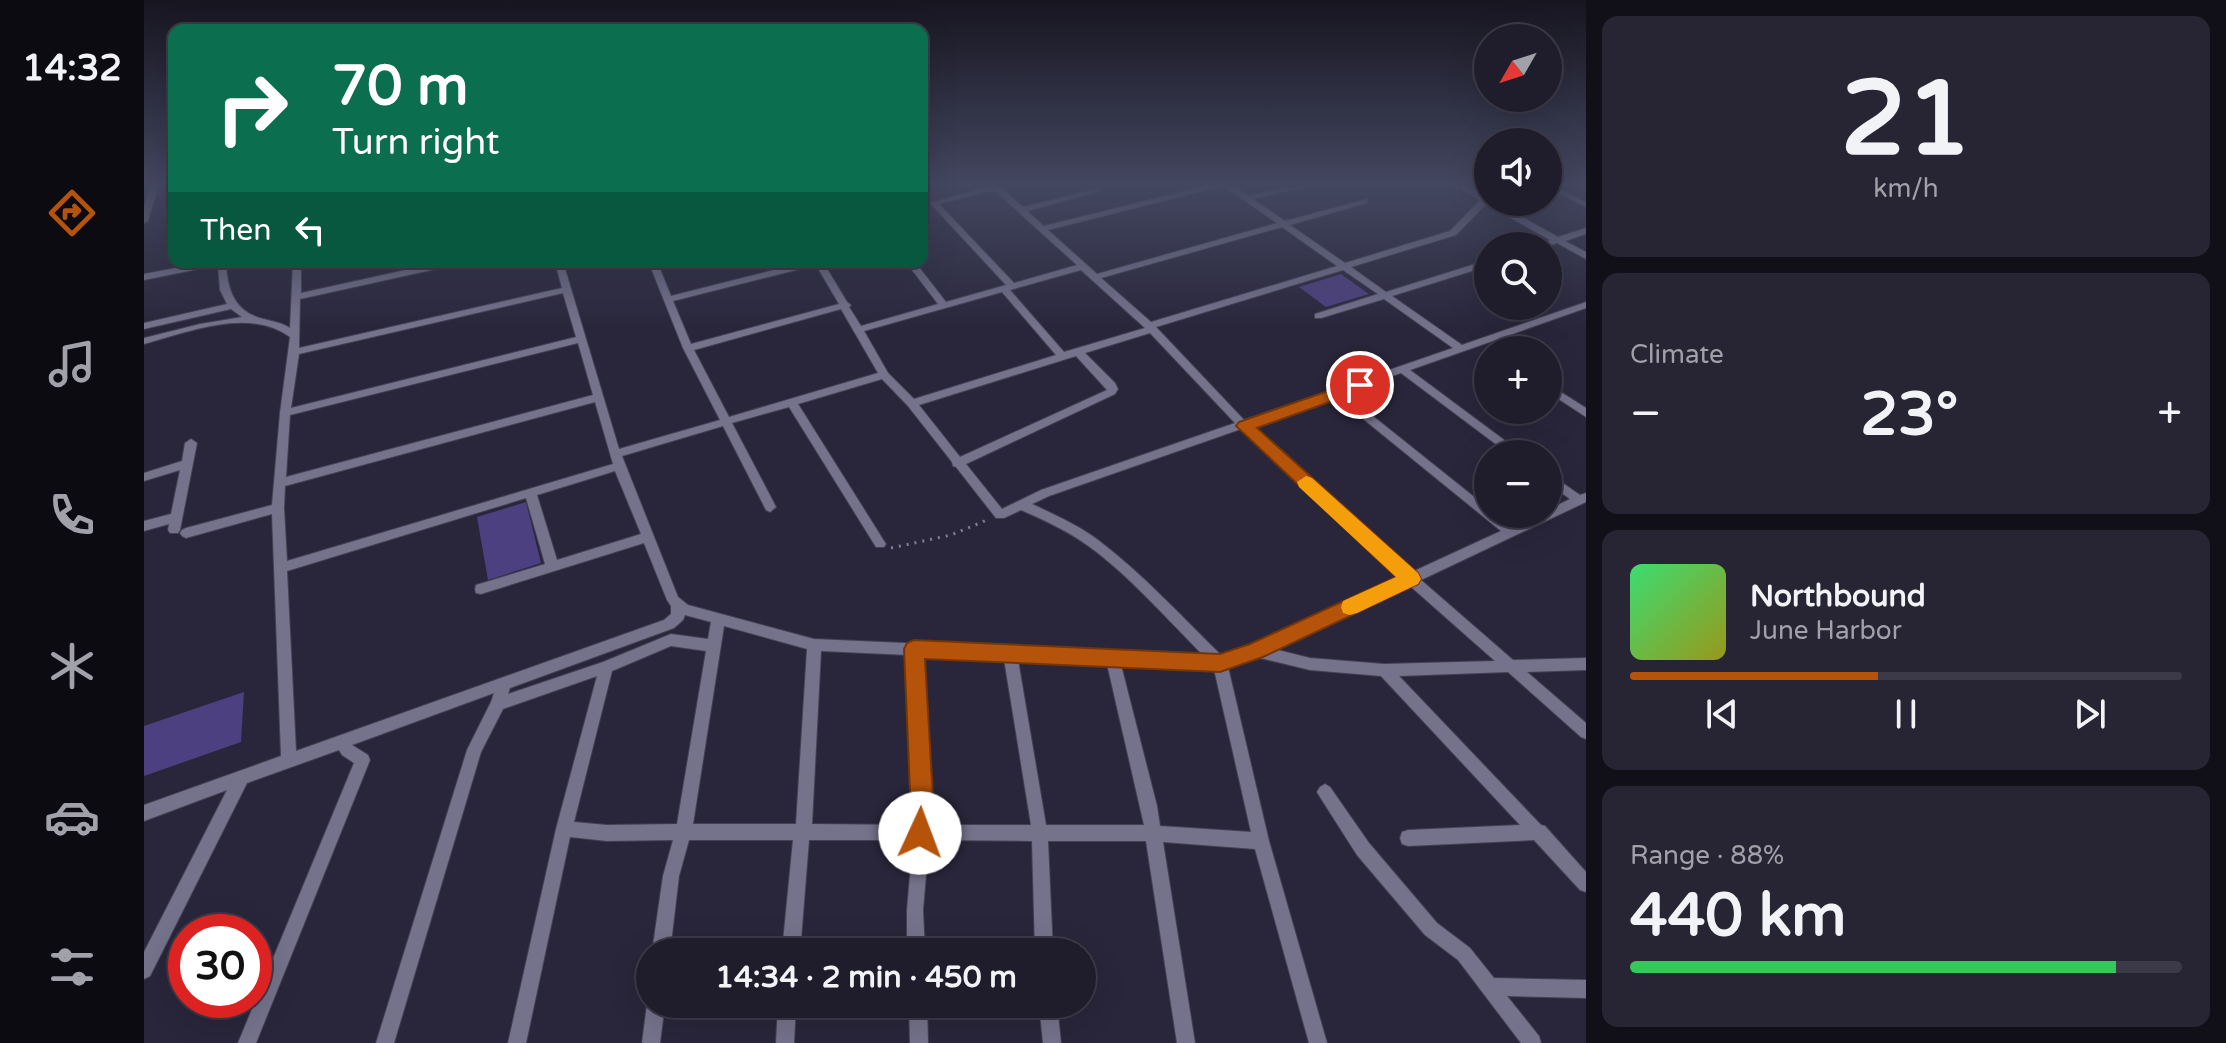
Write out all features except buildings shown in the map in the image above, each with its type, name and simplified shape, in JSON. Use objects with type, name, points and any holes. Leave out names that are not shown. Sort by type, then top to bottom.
[{"type":"street","points":[[959,232],[1062,356]]},
{"type":"street","points":[[1046,232],[1150,327],[1244,426],[1411,579],[1586,732]]},
{"type":"street","points":[[1095,277],[1257,232]]},
{"type":"street","points":[[1296,232],[1462,349]]},
{"type":"street","points":[[912,403],[1454,232]]},
{"type":"street","points":[[1562,238],[1584,232]]},
{"type":"street","points":[[1562,243],[1586,256]]},
{"type":"street","points":[[857,330],[1084,266]]},
{"type":"street","points":[[1318,316],[1474,267]]},
{"type":"street","points":[[144,277],[191,268]]},
{"type":"street","points":[[222,268],[222,285],[231,306],[258,320],[288,329],[294,336]]},
{"type":"street","points":[[289,761],[283,567],[278,508],[285,413],[294,352],[297,268]]},
{"type":"street","points":[[296,297],[427,268]]},
{"type":"street","points":[[144,813],[669,624],[678,616],[678,605],[617,460],[561,268]]},
{"type":"street","points":[[654,268],[670,299],[688,348],[770,507]]},
{"type":"street","points":[[670,299],[794,268]]},
{"type":"street","points":[[822,268],[884,375],[912,403],[1000,515],[1045,493],[1474,345]]},
{"type":"street","points":[[915,268],[944,305]]},
{"type":"street","points":[[294,352],[568,289]]},
{"type":"street","points":[[688,348],[846,305]]},
{"type":"street","points":[[1501,336],[1586,305]]},
{"type":"street","points":[[144,326],[231,306]]},
{"type":"street","points":[[144,341],[203,326],[258,320]]},
{"type":"street","points":[[285,413],[580,339]]},
{"type":"street","points":[[957,463],[1111,392],[1111,385],[1078,352]]},
{"type":"street","points":[[1404,370],[1498,440]]},
{"type":"street","points":[[283,567],[530,492],[728,422],[884,375]]},
{"type":"street","points":[[1338,393],[1511,533]]},
{"type":"street","points":[[279,483],[600,397]]},
{"type":"street","points":[[1562,397],[1586,413]]},
{"type":"street","points":[[791,402],[880,544]]},
{"type":"street","points":[[179,527],[191,443]]},
{"type":"street","points":[[144,477],[187,464]]},
{"type":"street","points":[[1562,485],[1584,498]]},
{"type":"street","points":[[530,492],[552,566]]},
{"type":"street","points":[[678,605],[718,620],[814,645],[1220,663],[1256,651],[1584,498]]},
{"type":"street","points":[[1022,505],[1062,523],[1092,542],[1118,563],[1220,663],[1261,841],[1318,1043]]},
{"type":"street","points":[[144,526],[179,527],[278,508]]},
{"type":"street","points":[[481,589],[648,537]]},
{"type":"street","points":[[663,938],[668,891],[684,832],[718,620]]},
{"type":"street","points":[[498,704],[606,667],[671,640],[714,646]]},
{"type":"street","points":[[792,938],[802,832],[806,819],[814,645]]},
{"type":"street","points":[[914,649],[923,815],[916,938]]},
{"type":"street","points":[[1256,651],[1310,664],[1384,670],[1586,664]]},
{"type":"street","points":[[1010,655],[1040,834],[1044,938]]},
{"type":"street","points":[[1113,660],[1149,806],[1186,1043]]},
{"type":"street","points":[[517,1043],[564,829],[606,667]]},
{"type":"street","points":[[1384,670],[1586,884]]},
{"type":"street","points":[[385,1043],[474,750],[498,704],[504,683]]},
{"type":"street","points":[[247,1043],[363,760],[347,750],[342,742]]},
{"type":"street","points":[[144,970],[243,776]]},
{"type":"street","points":[[1325,792],[1363,849],[1431,929],[1464,954],[1532,1043]]},
{"type":"street","points":[[564,829],[607,833],[1151,833],[1261,841]]},
{"type":"street","points":[[1408,838],[1539,832]]},
{"type":"street","points":[[1489,987],[1586,989]]},
{"type":"street","points":[[651,1043],[654,1018]]},
{"type":"street","points":[[785,1043],[786,1018]]},
{"type":"street","points":[[918,1018],[919,1043]]},
{"type":"street","points":[[1049,1018],[1052,1043]]},
{"type":"path","points":[[880,544],[891,548],[927,541],[951,535],[1000,515]]},
{"type":"shaded area","points":[[1341,274],[1369,294],[1326,307],[1299,287]]},
{"type":"shaded area","points":[[526,502],[541,563],[488,580],[477,517]]},
{"type":"shaded area","points":[[244,692],[241,742],[144,776],[144,726]]},
{"type":"slow traffic","points":[[1306,482],[1411,579],[1350,607]]},
{"type":"route","points":[[920,833],[923,815],[914,649],[1220,663],[1256,651],[1411,579],[1244,426],[1360,385]]}]
